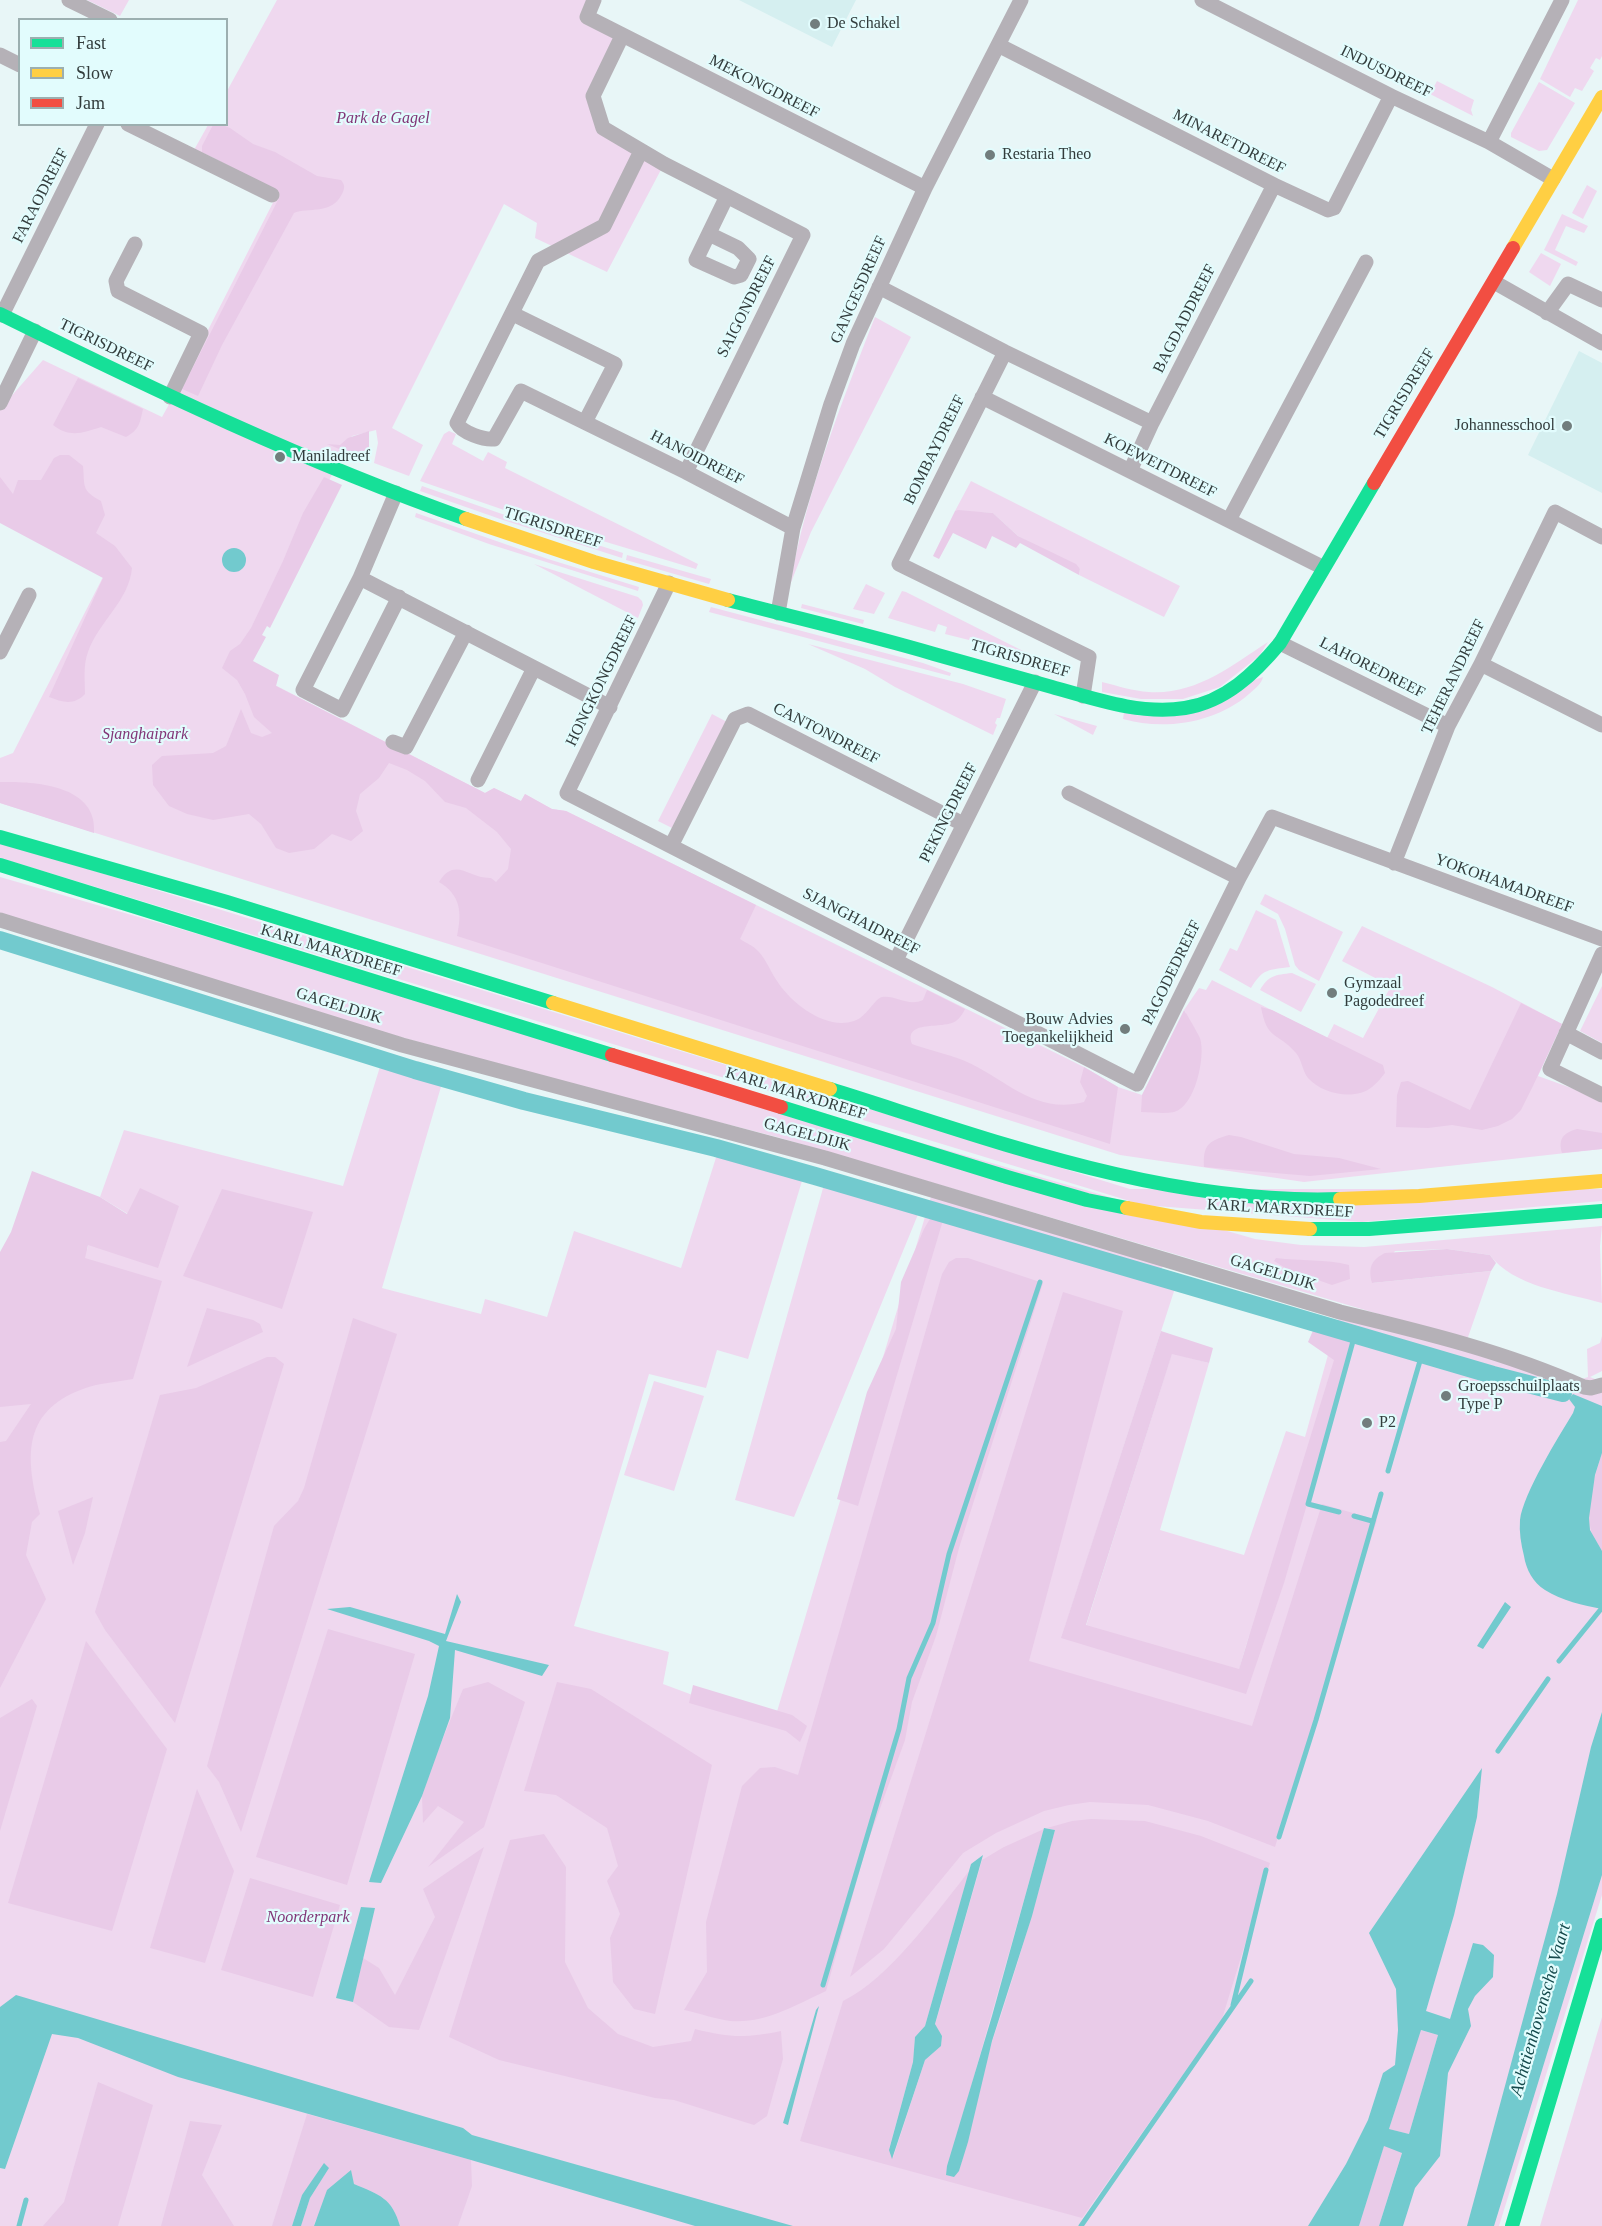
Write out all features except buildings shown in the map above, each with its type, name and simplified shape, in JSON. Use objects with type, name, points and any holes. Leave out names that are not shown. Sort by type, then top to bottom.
[{"type":"main road","name":"TIGRISDREEF","points":[[1,315],[232,426],[396,494],[533,542],[669,584],[1114,704],[1154,709],[1186,708],[1203,703],[1239,685],[1259,668],[1280,643],[1322,567],[1494,282],[1602,97]]},
{"type":"main road","name":"KARL MARXDREEF","points":[[0,837],[227,902],[1101,1172],[1181,1189],[1311,1200],[1419,1196],[1602,1181]]},
{"type":"main road","name":"KARL MARXDREEF","points":[[0,865],[1087,1200],[1201,1221],[1289,1229],[1369,1229],[1602,1211]]},
{"type":"main road","points":[[1512,2226],[1602,1925]]},
{"type":"street","points":[[69,0],[106,18]]},
{"type":"street","name":"MEKONGDREEF","points":[[594,0],[587,17],[925,188]]},
{"type":"street","name":"GANGESDREEF","points":[[778,613],[793,528],[831,404],[853,344],[925,188],[1021,0]]},
{"type":"street","name":"INDUSDREEF","points":[[1202,0],[1391,96],[1489,142],[1553,179]]},
{"type":"street","points":[[1489,142],[1562,0]]},
{"type":"street","name":"SAIGONDREEF","points":[[622,36],[593,96],[603,128],[641,151],[803,235],[686,472]]},
{"type":"street","name":"MINARETDREEF","points":[[998,45],[1328,210],[1334,208],[1391,96]]},
{"type":"street","points":[[0,55],[18,64]]},
{"type":"street","name":"FARAODREEF","points":[[1,315],[96,126]]},
{"type":"street","points":[[132,126],[272,195]]},
{"type":"street","name":"HANOIDREEF","points":[[641,151],[604,226],[538,261],[457,423],[460,428],[487,440],[494,439],[521,391],[686,472],[793,528]]},
{"type":"street","name":"BAGDADDREEF","points":[[1130,471],[1152,423],[1274,185]]},
{"type":"street","points":[[709,234],[727,195]]},
{"type":"street","points":[[135,244],[116,281],[118,291],[201,333],[170,397]]},
{"type":"street","points":[[1228,520],[1366,262]]},
{"type":"street","points":[[1494,282],[1602,343]]},
{"type":"street","points":[[1547,313],[1568,284],[1602,300]]},
{"type":"street","name":"KOEWEITDREEF","points":[[879,287],[1005,352],[1152,423]]},
{"type":"street","points":[[513,314],[615,364],[585,422]]},
{"type":"street","points":[[0,403],[35,331]]},
{"type":"street","name":"BOMBAYDREEF","points":[[899,564],[1005,352]]},
{"type":"street","name":"KOEWEITDREEF","points":[[982,397],[1322,567]]},
{"type":"street","points":[[396,494],[360,578],[303,690],[342,710],[399,597]]},
{"type":"street","name":"TEHERANDREEF","points":[[1394,862],[1448,726],[1555,512],[1602,537]]},
{"type":"street","name":"TIGRISDREEF","points":[[899,564],[1089,657],[1083,696]]},
{"type":"street","points":[[360,578],[610,707]]},
{"type":"street","name":"HONGKONGDREEF","points":[[567,793],[669,584]]},
{"type":"street","points":[[0,652],[29,595]]},
{"type":"street","points":[[393,742],[406,747],[466,632]]},
{"type":"street","name":"LAHOREDREEF","points":[[1280,643],[1448,726]]},
{"type":"street","points":[[1481,664],[1602,725]]},
{"type":"street","points":[[478,780],[534,668]]},
{"type":"street","name":"PEKINGDREEF","points":[[896,960],[1035,682]]},
{"type":"street","name":"CANTONDREEF","points":[[671,846],[735,719],[748,714],[963,824]]},
{"type":"street","name":"SJANGHAIDREEF","points":[[567,793],[1137,1084]]},
{"type":"street","points":[[1069,793],[1239,878]]},
{"type":"street","name":"PAGODEDREEF","points":[[1137,1084],[1239,878],[1272,817],[1394,862]]},
{"type":"street","name":"YOKOHAMADREEF","points":[[1394,862],[1602,939]]},
{"type":"street","name":"GAGELDIJK","points":[[0,920],[402,1045],[825,1158],[1340,1312],[1504,1357],[1537,1367],[1584,1387],[1602,1385]]},
{"type":"street","points":[[1602,954],[1550,1069],[1602,1095]]},
{"type":"street","points":[[1566,1033],[1602,1052]]},
{"type":"shaded area","name":"De Schakel","points":[[739,0],[856,0],[832,47]]},
{"type":"shaded area","points":[[1579,351],[1602,363],[1602,493],[1528,455]]},
{"type":"green space","points":[[87,0],[129,0],[120,16]]},
{"type":"green space","points":[[277,0],[594,0],[587,17],[622,36],[593,96],[603,128],[664,164],[607,272],[535,238],[537,223],[504,204],[392,428],[423,445],[409,476],[374,463],[378,443],[376,430],[352,436],[234,664],[485,793],[494,788],[521,801],[525,794],[552,809],[566,811],[1084,1067],[1118,1087],[1142,1095],[1186,1013],[1184,1010],[1199,988],[1206,990],[1212,980],[1327,1038],[1334,1024],[1363,1038],[1391,986],[1342,961],[1362,926],[1492,987],[1562,1024],[1538,1076],[1602,1099],[1602,1149],[1304,1182],[1120,1155],[0,803],[0,758],[13,753],[104,575],[0,517],[0,409],[43,360],[162,417],[283,183],[194,150],[207,126],[228,126],[228,89]]},
{"type":"green space","points":[[1578,0],[1602,0],[1602,56],[1600,60],[1596,58],[1590,68],[1594,71],[1582,91],[1575,88],[1570,97],[1540,79]]},
{"type":"green space","points":[[1437,81],[1474,100],[1471,110],[1473,116],[1430,94]]},
{"type":"green space","points":[[1539,82],[1575,103],[1547,150],[1539,151],[1511,137],[1511,133]]},
{"type":"green space","points":[[212,126],[225,126],[253,144],[275,152],[317,176],[341,180],[344,188],[338,201],[326,208],[294,213],[222,345],[198,396],[182,389],[280,196],[279,192],[202,152],[202,146]]},
{"type":"green space","points":[[1587,185],[1597,191],[1583,219],[1572,213]]},
{"type":"green space","points":[[1562,214],[1588,226],[1584,233],[1566,226],[1555,250],[1578,262],[1576,266],[1544,250]]},
{"type":"green space","points":[[1541,253],[1561,264],[1550,286],[1529,272]]},
{"type":"green space","points":[[875,317],[911,337],[811,532],[790,585],[815,483],[837,416]]},
{"type":"green space","points":[[78,378],[143,409],[140,422],[134,432],[126,437],[101,427],[70,433],[53,425]]},
{"type":"green space","points":[[369,431],[369,450],[366,460],[327,444],[340,445],[348,438]]},
{"type":"green space","points":[[449,431],[456,434],[452,444],[483,461],[488,452],[507,462],[505,468],[698,564],[696,569],[533,520],[420,481],[444,434]]},
{"type":"green space","points":[[69,455],[83,466],[85,487],[90,494],[101,501],[105,515],[96,533],[115,546],[132,568],[130,580],[120,601],[99,630],[86,657],[85,694],[72,702],[49,697],[103,578],[0,523],[0,477],[13,494],[18,480],[41,480],[54,458]]},
{"type":"green space","points":[[324,477],[342,485],[270,628],[267,626],[262,635],[266,637],[253,661],[279,675],[276,686],[485,793],[494,788],[521,801],[525,794],[552,809],[566,811],[756,905],[740,939],[759,952],[779,984],[793,1000],[822,1019],[843,1023],[854,1021],[863,1016],[879,998],[887,997],[918,1002],[923,1000],[927,990],[965,1009],[956,1021],[950,1024],[926,1026],[913,1031],[912,1044],[965,1061],[1022,1093],[1050,1104],[1066,1105],[1084,1102],[1087,1096],[1080,1082],[1084,1067],[1118,1087],[1110,1144],[457,936],[459,912],[456,899],[439,882],[445,874],[457,870],[491,878],[496,882],[508,869],[511,849],[497,832],[466,808],[445,802],[425,781],[389,763],[379,778],[360,794],[356,811],[363,831],[351,841],[332,834],[314,849],[289,853],[276,848],[261,824],[249,814],[213,820],[187,814],[169,806],[153,785],[152,765],[162,756],[213,753],[226,746],[241,709],[251,733],[262,737],[272,733],[254,717],[237,680],[222,668],[230,651],[240,644],[251,628],[303,513]]},
{"type":"green space","points":[[971,481],[1180,586],[1164,617],[1079,575],[1080,569],[1018,536],[993,513],[955,511]]},
{"type":"green space","points":[[422,486],[623,553],[622,558],[420,491]]},
{"type":"green space","points":[[955,511],[993,513],[1018,536],[1076,564],[1080,569],[1079,575],[1020,543],[1016,548],[992,536],[986,549],[953,533],[939,559],[933,556]]},
{"type":"green space","points":[[416,513],[548,559],[639,587],[638,591],[489,544],[415,517]]},
{"type":"green space","points":[[627,555],[711,579],[709,584],[626,560]]},
{"type":"green space","points":[[534,564],[638,597],[643,605],[638,618]]},
{"type":"green space","points":[[866,584],[885,593],[874,614],[853,609]]},
{"type":"green space","points":[[902,591],[1027,653],[1026,656],[982,644],[982,641],[970,637],[969,640],[945,634],[947,627],[938,624],[935,632],[888,618]]},
{"type":"green space","points":[[802,604],[864,620],[863,624],[801,608]]},
{"type":"green space","points":[[711,607],[923,663],[951,673],[950,676],[709,612]]},
{"type":"green space","points":[[1268,642],[1259,656],[1220,687],[1183,699],[1141,699],[1102,692],[1102,682],[1149,692],[1182,689],[1212,677]]},
{"type":"green space","points":[[808,644],[963,684],[1006,699],[1000,718],[997,718],[995,723],[997,725],[993,735],[895,687],[865,669]]},
{"type":"green space","points":[[1263,677],[1256,688],[1236,704],[1205,718],[1172,724],[1139,723],[1123,719],[1124,712],[1140,716]]},
{"type":"green space","points":[[712,714],[727,722],[672,828],[658,821]]},
{"type":"green space","points":[[1054,714],[1097,726],[1093,735]]},
{"type":"green space","points":[[0,782],[46,785],[62,789],[75,796],[86,805],[93,817],[94,833],[0,803]]},
{"type":"green space","points":[[0,842],[1130,1189],[1602,1189],[1602,1201],[1362,1222],[1143,1205],[0,858]]},
{"type":"green space","points":[[0,877],[1255,1239],[1301,1245],[1364,1247],[1602,1226],[1600,1246],[1602,1303],[1557,1292],[1526,1281],[1500,1266],[1490,1255],[1447,1249],[1395,1251],[1372,1283],[1491,1271],[1467,1340],[777,1137],[565,1083],[379,1031],[0,913]]},
{"type":"green space","points":[[1265,894],[1343,932],[1319,981],[1299,970],[1295,965],[1285,929],[1278,914],[1260,904]]},
{"type":"green space","points":[[1256,910],[1276,920],[1290,967],[1263,973],[1251,988],[1219,970],[1230,948],[1237,951]]},
{"type":"green space","points":[[1292,973],[1316,984],[1301,1012],[1260,990],[1266,981],[1273,977]]},
{"type":"green space","points":[[1602,986],[1602,1043],[1580,1031]]},
{"type":"green space","points":[[1521,1003],[1562,1024],[1521,1110],[1512,1119],[1482,1130],[1452,1125],[1428,1128],[1396,1127],[1397,1095],[1401,1082],[1408,1081],[1470,1110]]},
{"type":"green space","points":[[1261,1007],[1272,1010],[1383,1065],[1385,1073],[1372,1087],[1357,1094],[1330,1092],[1314,1084],[1304,1072],[1296,1053],[1270,1031],[1263,1018]]},
{"type":"green space","points":[[1184,1010],[1200,1038],[1201,1046],[1200,1068],[1193,1091],[1188,1101],[1174,1112],[1141,1112],[1142,1095]]},
{"type":"green space","name":"Noorderpark","points":[[383,1057],[445,1073],[382,1288],[481,1314],[485,1299],[547,1317],[574,1231],[681,1268],[720,1145],[805,1171],[748,1359],[717,1350],[706,1388],[649,1374],[574,1626],[669,1652],[663,1684],[773,1725],[933,1190],[1164,1259],[1161,1273],[1178,1279],[1065,1627],[1238,1677],[1250,1632],[1239,1670],[1086,1626],[1172,1353],[1209,1363],[1160,1530],[1244,1555],[1286,1431],[1305,1437],[1340,1312],[1573,1382],[1588,1377],[1587,1349],[1600,1343],[1602,1336],[1602,1371],[1590,1377],[1602,1382],[1602,1895],[1499,2226],[0,2226],[0,1252],[87,1250],[88,1245],[128,1214],[100,1197],[124,1130],[343,1186]]},
{"type":"green space","points":[[1577,1129],[1602,1133],[1602,1149],[1562,1153],[1561,1140],[1568,1132]]},
{"type":"green space","points":[[1229,1135],[1294,1154],[1339,1158],[1381,1169],[1310,1176],[1204,1167],[1208,1145],[1216,1139]]},
{"type":"green space","points":[[32,1171],[100,1197],[127,1214],[140,1188],[179,1206],[158,1268],[88,1245],[85,1258],[162,1281],[133,1379],[83,1389],[62,1399],[38,1424],[31,1457],[35,1494],[40,1514],[32,1522],[26,1555],[46,1599],[0,1688],[0,1442],[6,1441],[31,1404],[0,1407],[0,1252],[11,1232]]},
{"type":"green space","points":[[827,1174],[919,1200],[919,1212],[794,1517],[735,1500]]},
{"type":"green space","points":[[222,1189],[313,1212],[282,1309],[183,1276]]},
{"type":"green space","points":[[937,1207],[946,1210],[858,1506],[837,1499],[867,1392],[896,1329],[901,1282],[924,1229]]},
{"type":"green space","points":[[1447,1249],[1490,1255],[1496,1263],[1491,1271],[1372,1283],[1370,1273],[1372,1265],[1385,1253]]},
{"type":"green space","points":[[956,1258],[968,1258],[1043,1283],[959,1548],[936,1636],[912,1702],[905,1740],[867,1844],[826,1991],[780,2012],[755,2020],[730,2021],[684,2010],[707,1972],[706,1922],[742,1786],[760,1768],[775,1767],[798,1775],[942,1274],[949,1262]]},
{"type":"green space","points":[[1276,1258],[1349,1265],[1350,1279],[1332,1285],[1287,1269],[1274,1261]]},
{"type":"green space","points":[[1063,1292],[1123,1311],[1029,1661],[1252,1726],[1322,1504],[1377,1520],[1275,1847],[1208,1821],[1148,1805],[1090,1802],[1044,1811],[996,1833],[963,1853],[884,1949],[850,1977]]},
{"type":"green space","points":[[207,1308],[253,1320],[260,1324],[263,1332],[187,1367]]},
{"type":"green space","points":[[353,1318],[397,1334],[241,1832],[219,1782],[207,1766],[274,1526],[298,1501],[304,1488]]},
{"type":"green space","points":[[1318,1319],[1358,1330],[1284,1583],[1246,1694],[1061,1638],[1161,1331],[1213,1348],[1209,1363],[1172,1354],[1086,1625],[1239,1669],[1334,1360],[1308,1342]]},
{"type":"green space","points":[[267,1357],[275,1357],[284,1364],[175,1723],[105,1630],[95,1612],[160,1395],[196,1388]]},
{"type":"green space","points":[[654,1381],[704,1396],[674,1491],[624,1475]]},
{"type":"green space","points":[[1602,1453],[1602,1551],[1595,1541],[1589,1516],[1592,1490]]},
{"type":"green space","points":[[93,1497],[85,1533],[73,1565],[58,1511]]},
{"type":"green space","points":[[328,1629],[415,1654],[347,1885],[256,1857]]},
{"type":"green space","points":[[86,1641],[167,1749],[112,1931],[8,1903]]},
{"type":"green space","points":[[488,1682],[525,1702],[484,1827],[428,1867],[464,1822],[438,1806],[423,1823],[422,1796],[432,1765],[463,1689]]},
{"type":"green space","points":[[557,1682],[591,1689],[712,1765],[655,2014],[634,2009],[613,1982],[610,1938],[620,1914],[607,1881],[618,1866],[607,1828],[556,1795],[524,1791]]},
{"type":"green space","points":[[693,1685],[792,1715],[807,1726],[800,1742],[786,1731],[689,1703]]},
{"type":"green space","points":[[32,1699],[37,1706],[0,1831],[0,1718]]},
{"type":"green space","points":[[197,1789],[234,1871],[205,1963],[150,1948]]},
{"type":"green space","points":[[1091,1819],[1145,1821],[1201,1836],[1270,1863],[1222,2019],[1082,2218],[800,2141],[843,2001],[878,1977],[895,1960],[970,1870],[925,2026],[915,2037],[913,2062],[889,2149],[893,2158],[925,2060],[941,2046],[942,2036],[935,2025],[982,1860],[1044,1829],[946,2175],[959,2171],[987,2058],[1055,1830],[1047,1828],[1072,1821]]},
{"type":"green space","points":[[544,1834],[566,1867],[565,1962],[588,2008],[618,2034],[653,2047],[691,2041],[695,2029],[738,2036],[781,2031],[783,2059],[767,2116],[754,2125],[674,2100],[655,2098],[499,2060],[449,2037],[510,1840]]},
{"type":"green space","points":[[484,1847],[419,2030],[389,2027],[353,2002],[363,1958],[379,1968],[395,1995],[435,1917],[423,1889]]},
{"type":"green space","points":[[250,1878],[340,1905],[313,1997],[221,1970]]},
{"type":"green space","points":[[1602,2017],[1602,2226],[1540,2226]]},
{"type":"green space","points":[[1420,2030],[1438,2035],[1409,2134],[1389,2129]]},
{"type":"green space","points":[[98,2082],[153,2105],[118,2226],[43,2226],[64,2202]]},
{"type":"green space","points":[[307,2114],[471,2160],[472,2186],[458,2226],[400,2226],[389,2203],[354,2184],[350,2170],[315,2221],[314,2226],[301,2226],[310,2198],[328,2169],[302,2195],[292,2226],[272,2226]]},
{"type":"green space","points":[[190,2121],[222,2125],[202,2175],[234,2226],[161,2226]]},
{"type":"green space","points":[[1384,2145],[1402,2152],[1379,2226],[1359,2226]]},
{"type":"water","points":[[234,548],[243,551],[246,560],[243,569],[234,572],[225,569],[222,560],[225,551]]},
{"type":"water","points":[[1573,1394],[1602,1406],[1602,1453],[1595,1475],[1589,1518],[1590,1530],[1602,1551],[1602,1609],[1565,1600],[1541,1587],[1528,1571],[1520,1538],[1520,1520],[1523,1509],[1542,1465],[1573,1413],[1575,1407],[1569,1399]]},
{"type":"water","points":[[457,1594],[461,1602],[446,1641],[549,1665],[542,1676],[455,1650],[450,1718],[422,1796],[381,1883],[369,1882],[428,1696],[439,1646],[327,1609],[350,1607],[445,1634]]},
{"type":"water","points":[[1505,1602],[1511,1607],[1483,1649],[1477,1646]]},
{"type":"water","name":"Achttienhovensche Vaart","points":[[1602,1712],[1602,1875],[1494,2226],[1467,2226],[1557,1894],[1591,1747]]},
{"type":"water","points":[[1482,1768],[1477,1817],[1454,1915],[1426,2011],[1450,2019],[1473,1943],[1483,1945],[1494,1955],[1493,1977],[1475,1996],[1468,2009],[1471,2026],[1448,2073],[1440,2156],[1415,2188],[1403,2226],[1379,2226],[1402,2153],[1384,2146],[1359,2226],[1308,2226],[1346,2164],[1368,2120],[1383,2073],[1395,2065],[1398,2030],[1396,1989],[1369,1933]],"holes":[[[1421,2030],[1438,2035],[1409,2134],[1389,2129]]]},
{"type":"water","points":[[1044,1828],[1055,1830],[1032,1916],[992,2041],[959,2171],[954,2177],[946,2175],[947,2166],[992,2016]]},
{"type":"water","points":[[983,1855],[935,2024],[942,2036],[941,2046],[925,2060],[892,2159],[889,2150],[913,2062],[915,2037],[925,2026],[971,1864]]},
{"type":"water","points":[[361,1907],[375,1908],[353,2002],[336,1998]]},
{"type":"water","points":[[16,1995],[463,2128],[472,2135],[793,2226],[695,2226],[178,2077],[78,2038],[52,2034],[5,2169],[0,2168],[0,2007]]},
{"type":"water","points":[[819,2006],[788,2125],[783,2123]]},
{"type":"water","points":[[324,2163],[329,2168],[310,2198],[301,2226],[292,2226],[302,2195]]},
{"type":"water","points":[[351,2170],[354,2184],[371,2191],[389,2203],[400,2226],[314,2226],[327,2190]]},
{"type":"waterway","points":[[0,940],[415,1070],[524,1101],[716,1148],[1493,1375],[1563,1393]]},
{"type":"waterway","points":[[823,1985],[899,1729],[909,1678],[933,1623],[949,1554],[1040,1282]]},
{"type":"waterway","points":[[1339,1512],[1308,1504],[1355,1334]]},
{"type":"waterway","points":[[1388,1471],[1422,1354]]},
{"type":"waterway","points":[[1279,1837],[1316,1720],[1381,1494]]},
{"type":"waterway","points":[[1354,1516],[1372,1521]]},
{"type":"waterway","points":[[1559,1661],[1602,1605]]},
{"type":"waterway","points":[[1498,1751],[1548,1679]]},
{"type":"waterway","points":[[1233,2005],[1266,1870]]},
{"type":"waterway","points":[[1081,2226],[1251,1981]]},
{"type":"waterway","points":[[19,2226],[26,2200]]},
{"type":"traffic: fast","points":[[0,314],[114,370],[288,449],[466,519]]},
{"type":"traffic: fast","points":[[728,600],[883,640],[1101,701],[1134,708],[1168,710],[1185,708],[1200,705],[1226,693],[1250,675],[1280,643],[1374,483]]},
{"type":"traffic: fast","points":[[0,837],[227,902],[553,1003]]},
{"type":"traffic: fast","points":[[0,865],[612,1055]]},
{"type":"traffic: fast","points":[[830,1089],[1018,1148],[1145,1181],[1209,1192],[1274,1198],[1340,1199]]},
{"type":"traffic: fast","points":[[781,1107],[1007,1177],[1087,1200],[1127,1208]]},
{"type":"traffic: fast","points":[[1310,1229],[1369,1229],[1602,1211]]},
{"type":"traffic: fast","points":[[1512,2226],[1602,1925]]},
{"type":"traffic: slow","points":[[1513,248],[1602,97]]},
{"type":"traffic: slow","points":[[466,519],[594,562],[728,600]]},
{"type":"traffic: slow","points":[[553,1003],[830,1089]]},
{"type":"traffic: slow","points":[[1340,1199],[1419,1196],[1602,1181]]},
{"type":"traffic: slow","points":[[1127,1208],[1201,1222],[1310,1229]]},
{"type":"traffic: jam","points":[[1374,483],[1513,248]]},
{"type":"traffic: jam","points":[[612,1055],[781,1107]]},
{"type":"place","name":"De Schakel","points":[[815,24]]},
{"type":"place","name":"Restaria Theo","points":[[990,155]]},
{"type":"place","name":"Johannesschool","points":[[1567,426]]},
{"type":"place","name":"Maniladreef","points":[[280,457]]},
{"type":"place","name":"Gymzaal Pagodedreef","points":[[1332,993]]},
{"type":"place","name":"Bouw Advies Toegankelijkheid","points":[[1125,1029]]},
{"type":"place","name":"Groepsschuilplaats Type P","points":[[1446,1396]]},
{"type":"place","name":"P2","points":[[1367,1423]]},
{"type":"park label","name":"Park de Gagel","points":[[383,119]]},
{"type":"park label","name":"Sjanghaipark","points":[[145,735]]}]
